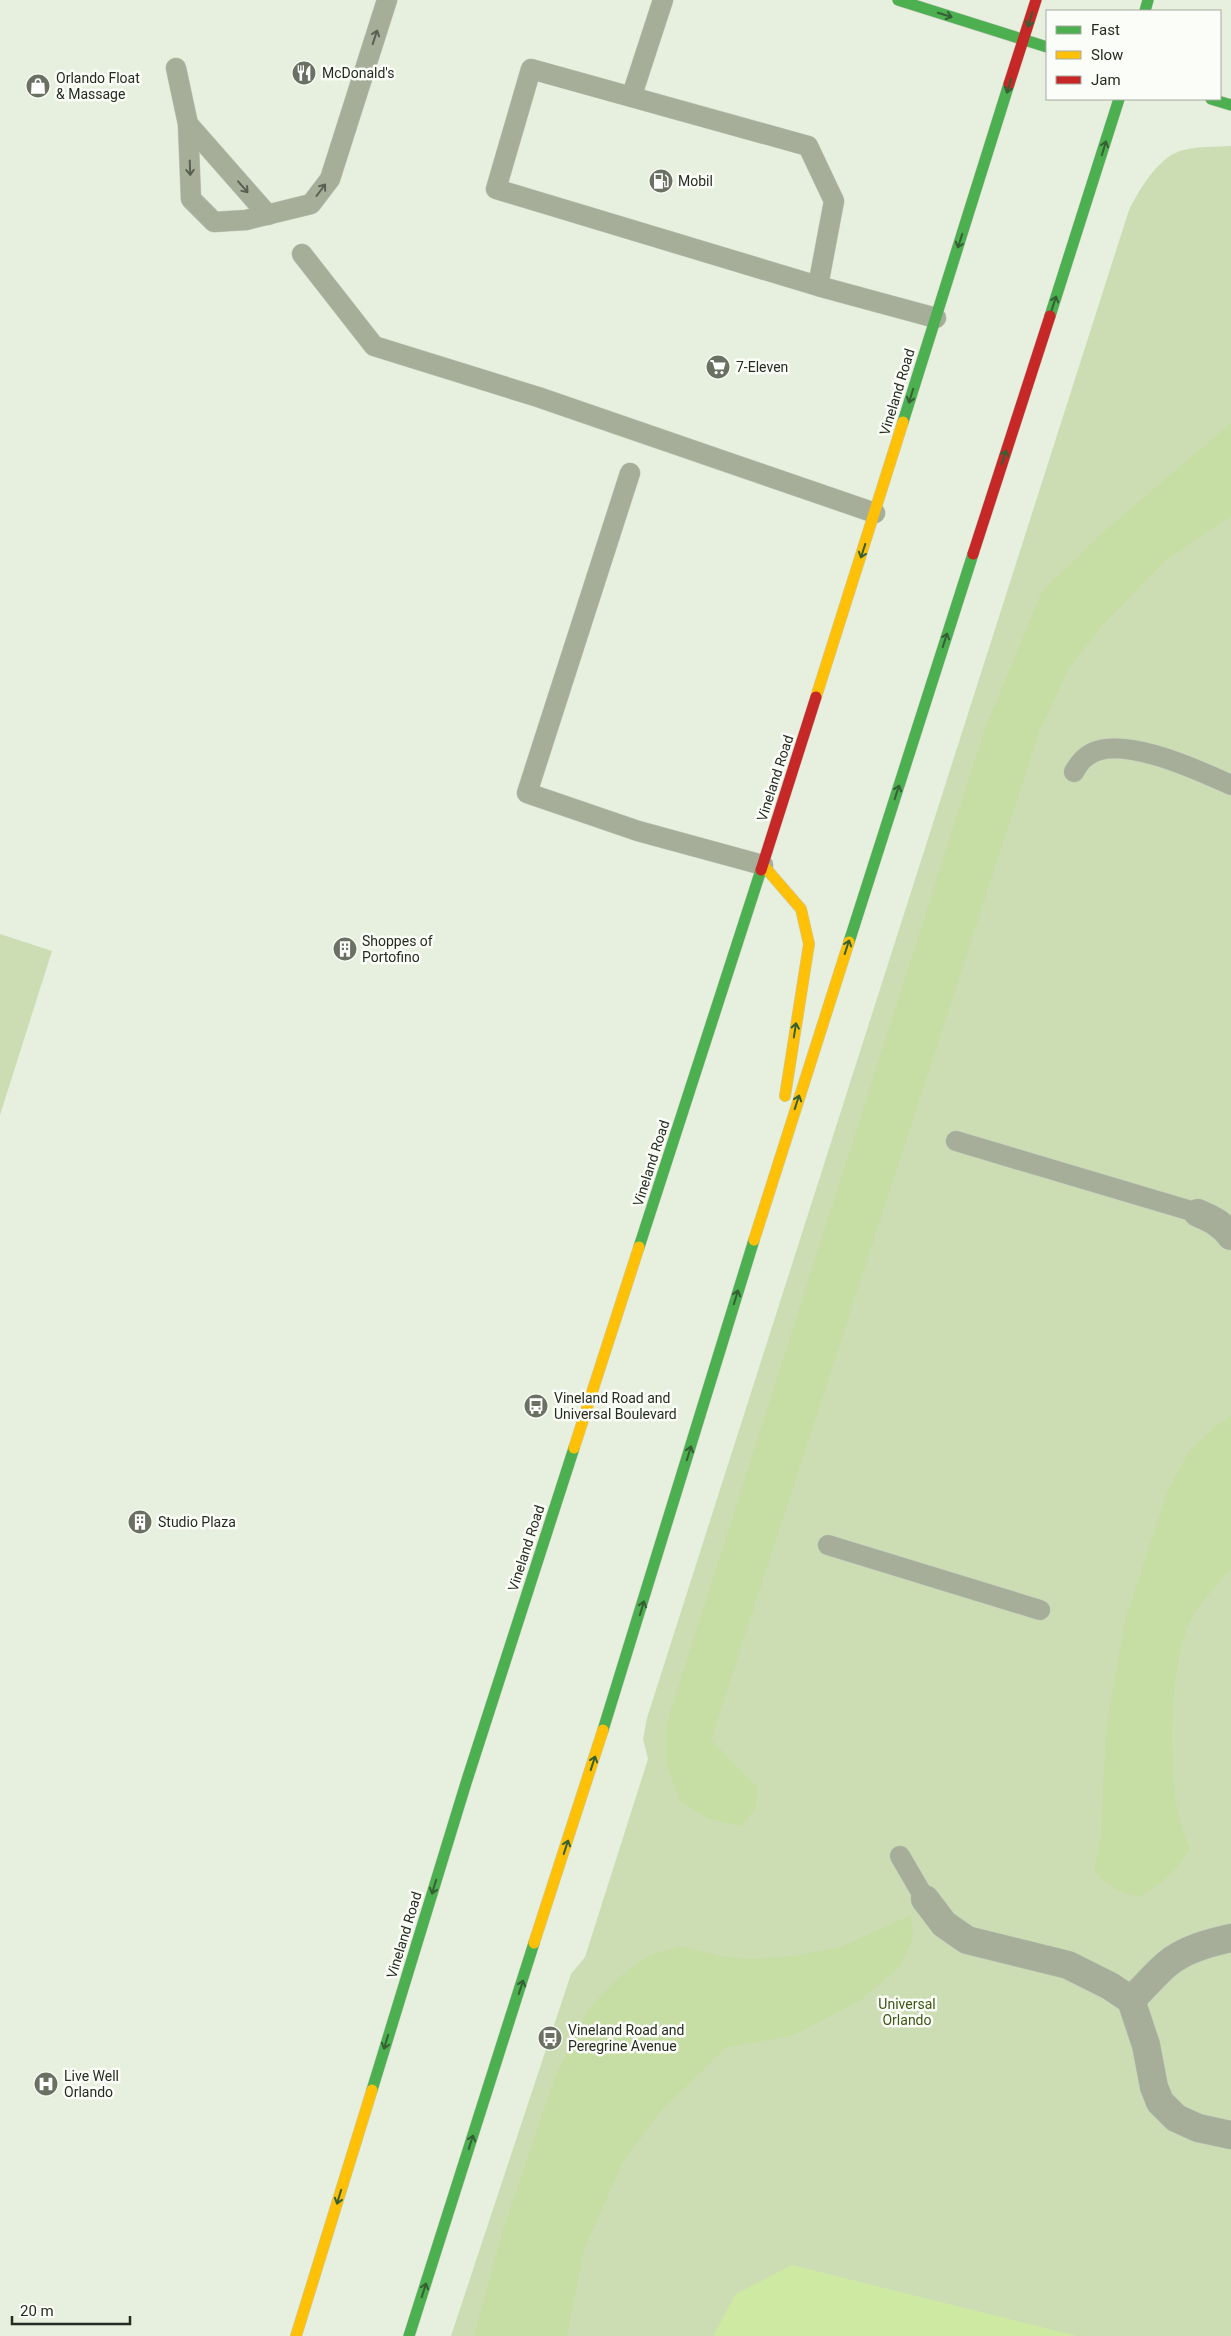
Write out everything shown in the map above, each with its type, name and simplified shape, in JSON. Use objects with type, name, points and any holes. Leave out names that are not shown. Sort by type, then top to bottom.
[{"type":"main road","points":[[898,0],[1046,47]]},
{"type":"main road","name":"Vineland Road","points":[[296,2336],[466,1783],[763,865],[1036,0]]},
{"type":"main road","points":[[409,2336],[632,1641],[772,1182],[1119,100]]},
{"type":"main road","points":[[1214,100],[1231,105]]},
{"type":"main road","points":[[763,865],[801,909],[809,944],[772,1182]]},
{"type":"street","points":[[1198,1214],[1215,1220],[1231,1236]]},
{"type":"street","points":[[925,1899],[944,1924],[966,1940],[1068,1965],[1110,1986],[1131,2000],[1146,2044],[1154,2087],[1160,2102],[1176,2118],[1198,2128],[1231,2135]]},
{"type":"street","points":[[1131,2000],[1167,1964],[1200,1947],[1231,1938]]},
{"type":"lane","points":[[176,68],[188,124],[191,200],[214,222],[246,220],[311,204],[330,179],[387,0]]},
{"type":"lane","points":[[632,95],[663,0]]},
{"type":"lane","points":[[818,286],[834,201],[808,146],[632,95],[531,69],[496,189],[818,286],[936,318]]},
{"type":"lane","points":[[188,124],[268,215]]},
{"type":"lane","points":[[302,254],[374,346],[538,397],[875,513]]},
{"type":"lane","points":[[630,473],[527,793],[638,831],[763,865]]},
{"type":"lane","points":[[1074,772],[1086,756],[1109,748],[1135,749],[1195,768],[1231,785]]},
{"type":"lane","points":[[956,1141],[1198,1214]]},
{"type":"lane","points":[[828,1545],[1040,1610]]},
{"type":"lane","points":[[900,1856],[925,1899]]},
{"type":"green space","name":"Universal Orlando","points":[[1231,146],[1231,2336],[451,2336],[571,1974],[585,1957],[648,1759],[643,1739],[647,1718],[1129,210],[1151,174],[1175,153],[1196,148]]},
{"type":"green space","points":[[0,934],[52,951],[0,1115]]},
{"type":"shaded area","points":[[1231,423],[1231,516],[1166,560],[1101,627],[1068,670],[1039,733],[711,1740],[757,1787],[756,1808],[741,1826],[709,1819],[680,1801],[666,1763],[666,1725],[984,731],[1042,591],[1103,532]]},
{"type":"shaded area","points":[[1231,1416],[1231,1570],[1204,1600],[1192,1618],[1184,1637],[1175,1687],[1172,1744],[1175,1797],[1179,1817],[1190,1849],[1179,1865],[1168,1876],[1140,1897],[1114,1888],[1094,1870],[1101,1835],[1106,1729],[1125,1620],[1167,1492],[1189,1451],[1217,1425]]},
{"type":"shaded area","points":[[911,1915],[913,1938],[900,1967],[861,2000],[792,2036],[727,2047],[663,2109],[624,2160],[584,2250],[567,2336],[474,2336],[502,2232],[555,2077],[587,2011],[617,1979],[647,1956],[681,1946],[720,1956],[752,1959],[793,1956],[841,1947]]},
{"type":"shaded area","points":[[792,2265],[1077,2336],[713,2336],[736,2294]]},
{"type":"traffic: fast","points":[[898,0],[1046,47]]},
{"type":"traffic: fast","points":[[1145,10],[1148,0]]},
{"type":"traffic: fast","points":[[903,422],[1009,84]]},
{"type":"traffic: fast","points":[[1050,316],[1119,100]]},
{"type":"traffic: fast","points":[[1214,100],[1231,105]]},
{"type":"traffic: fast","points":[[849,942],[973,554]]},
{"type":"traffic: fast","points":[[639,1247],[761,870]]},
{"type":"traffic: fast","points":[[603,1730],[754,1240]]},
{"type":"traffic: fast","points":[[372,2090],[466,1783],[574,1448]]},
{"type":"traffic: fast","points":[[409,2336],[534,1943]]},
{"type":"traffic: slow","points":[[816,697],[903,422]]},
{"type":"traffic: slow","points":[[763,865],[801,909],[809,944],[785,1096]]},
{"type":"traffic: slow","points":[[754,1240],[849,942]]},
{"type":"traffic: slow","points":[[574,1448],[639,1247]]},
{"type":"traffic: slow","points":[[534,1943],[603,1730]]},
{"type":"traffic: slow","points":[[296,2336],[372,2090]]},
{"type":"traffic: jam","points":[[1009,84],[1036,0]]},
{"type":"traffic: jam","points":[[973,554],[1050,316]]},
{"type":"traffic: jam","points":[[761,870],[816,697]]},
{"type":"place","name":"McDonald's","points":[[304,73]]},
{"type":"place","name":"Orlando Float & Massage","points":[[38,86]]},
{"type":"place","name":"Mobil","points":[[661,181]]},
{"type":"place","name":"7-Eleven","points":[[718,367]]},
{"type":"place","name":"Shoppes of Portofino","points":[[345,949]]},
{"type":"place","name":"Vineland Road and Universal Boulevard","points":[[536,1406]]},
{"type":"place","name":"Studio Plaza","points":[[140,1522]]},
{"type":"place","name":"Vineland Road and Peregrine Avenue","points":[[550,2038]]},
{"type":"place","name":"Live Well Orlando","points":[[46,2084]]}]
